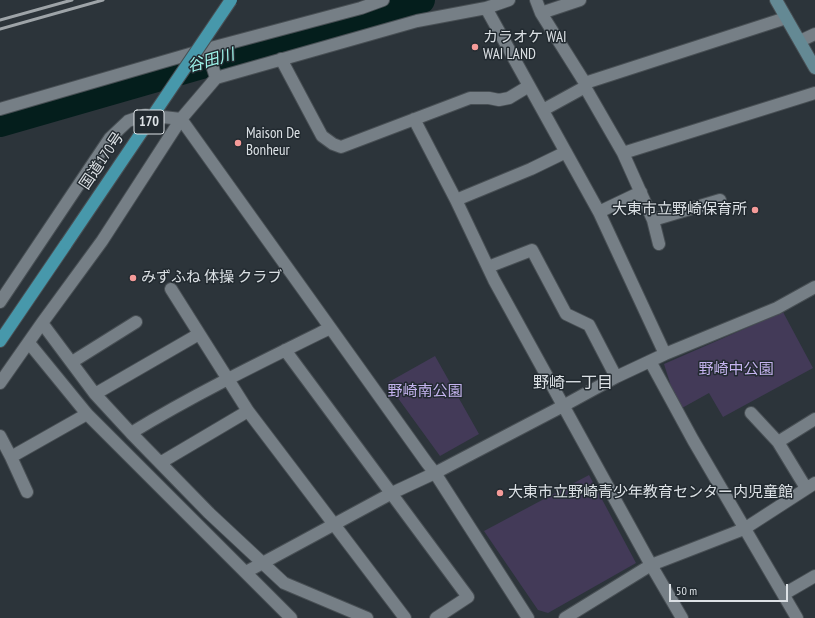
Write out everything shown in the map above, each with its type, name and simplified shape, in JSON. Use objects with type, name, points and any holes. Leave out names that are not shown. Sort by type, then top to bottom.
[{"type":"highway","name":"国道170号","points":[[0,341],[231,0]]},
{"type":"main road","points":[[776,0],[815,68]]},
{"type":"street","points":[[0,109],[207,49],[361,8],[383,0]]},
{"type":"street","points":[[0,383],[102,241],[182,119],[216,78],[417,22],[486,8],[509,0]]},
{"type":"street","points":[[536,0],[541,13],[585,85],[623,153],[653,220],[659,244]]},
{"type":"street","points":[[541,13],[580,0]]},
{"type":"street","points":[[486,8],[599,212],[665,354]]},
{"type":"street","points":[[543,110],[585,85],[786,18]]},
{"type":"street","points":[[800,41],[815,34]]},
{"type":"street","points":[[207,49],[216,78]]},
{"type":"street","points":[[281,60],[322,136],[341,147],[470,98],[489,98],[500,100],[509,98],[529,86]]},
{"type":"street","points":[[623,153],[815,93]]},
{"type":"street","points":[[0,302],[110,138],[128,121],[145,115],[182,119],[435,473],[528,618]]},
{"type":"street","points":[[414,119],[456,200],[488,267],[563,406],[682,618]]},
{"type":"street","points":[[456,200],[531,169],[566,152]]},
{"type":"street","points":[[599,212],[641,192]]},
{"type":"street","points":[[653,220],[720,200]]},
{"type":"street","points":[[488,267],[532,250],[566,314],[589,325],[616,376]]},
{"type":"street","points":[[246,572],[392,493],[435,473],[563,406],[616,376],[665,354],[777,308],[815,287]]},
{"type":"street","points":[[171,289],[248,411],[405,618]]},
{"type":"street","points":[[72,362],[136,322]]},
{"type":"street","points":[[42,323],[95,394],[160,464],[262,563],[284,583],[366,618]]},
{"type":"street","points":[[131,433],[160,415],[228,378],[330,328]]},
{"type":"street","points":[[95,394],[200,334]]},
{"type":"street","points":[[29,343],[87,414],[291,618]]},
{"type":"street","points":[[285,350],[468,597],[436,618]]},
{"type":"street","points":[[650,361],[693,440],[797,618]]},
{"type":"street","points":[[160,464],[248,411]]},
{"type":"street","points":[[565,618],[651,565],[744,529],[810,486],[778,442],[751,413]]},
{"type":"street","points":[[11,457],[87,414]]},
{"type":"street","points":[[778,442],[815,419]]},
{"type":"street","points":[[0,436],[27,492]]},
{"type":"street","points":[[784,594],[815,576]]},
{"type":"green space","name":"野崎中公園","points":[[783,312],[813,368],[723,417],[709,393],[682,408],[671,386],[664,364]]},
{"type":"green space","name":"野崎南公園","points":[[435,356],[479,434],[440,456],[387,383]]},
{"type":"green space","points":[[589,475],[636,563],[548,613],[538,610],[484,531]]},
{"type":"waterway","name":"谷田川","points":[[0,123],[299,37],[421,0]]},
{"type":"railway","points":[[0,20],[72,0]]},
{"type":"railway","points":[[0,29],[103,0]]},
{"type":"place","name":"カラオケ WAI WAI LAND","points":[[475,47]]},
{"type":"place","name":"Maison De Bonheur","points":[[238,143]]},
{"type":"place","name":"大東市立野崎保育所","points":[[755,210]]},
{"type":"place","name":"みずふね 体操 クラブ","points":[[133,278]]},
{"type":"place","name":"大東市立野崎青少年教育センター内児童館","points":[[500,493]]},
{"type":"district","name":"野崎一丁目","points":[[573,383]]}]
